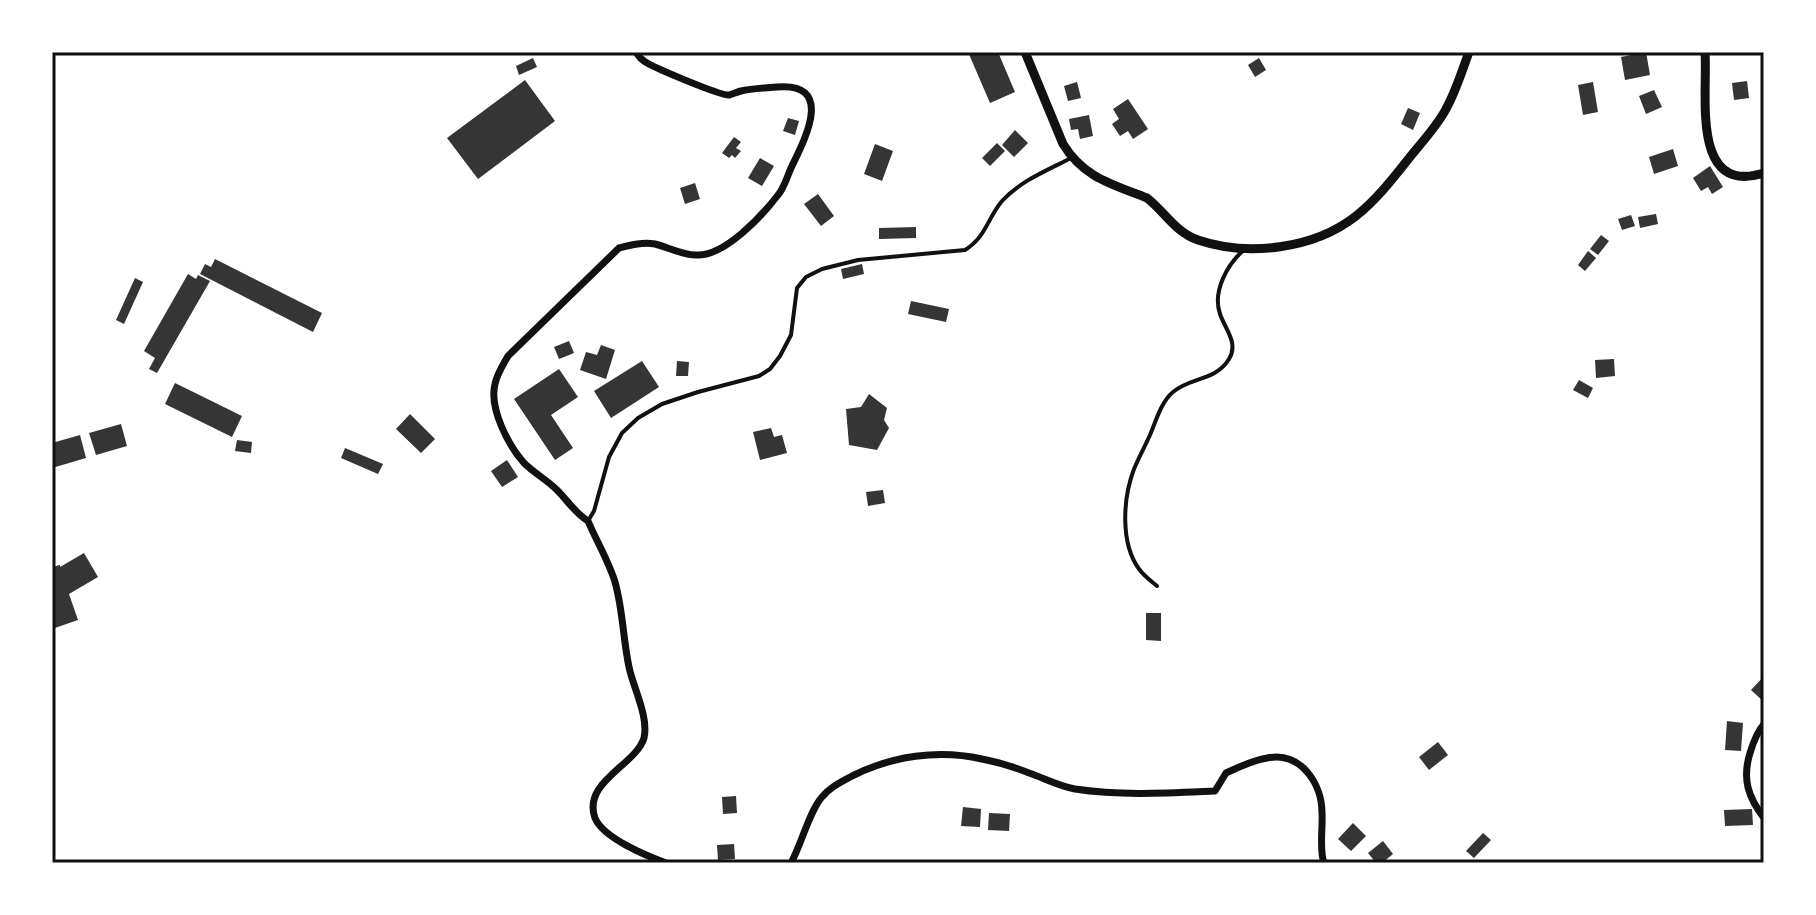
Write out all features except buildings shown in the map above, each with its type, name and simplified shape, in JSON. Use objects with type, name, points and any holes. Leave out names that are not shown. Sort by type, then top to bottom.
[{"type":"street","points":[[636,52],[652,66],[706,89],[728,95],[741,90],[781,86],[798,89],[812,105],[812,119],[806,139],[780,193],[736,238],[713,253],[696,255],[638,243],[619,248],[508,356],[494,387],[494,402],[502,428],[523,461],[556,489],[579,516],[588,521],[614,580],[629,667],[644,723],[644,738],[636,752],[609,778],[596,797],[595,819],[604,830],[626,845],[666,863]]},
{"type":"street","points":[[1025,52],[1071,158],[1088,173],[1147,198],[1173,226],[1186,235],[1220,245],[1247,248],[1303,241],[1343,225],[1356,216],[1377,197],[1446,111],[1469,52]]},
{"type":"street","points":[[1705,52],[1706,121],[1713,155],[1732,175],[1752,177],[1764,173]]},
{"type":"street","points":[[1764,724],[1751,747],[1745,768],[1746,787],[1753,804],[1764,818]]},
{"type":"street","points":[[791,863],[820,798],[839,782],[888,761],[925,755],[959,755],[1027,772],[1074,789],[1133,794],[1215,791],[1226,773],[1271,757],[1285,759],[1300,765],[1319,789],[1321,855],[1324,863]]},
{"type":"lane","points":[[588,521],[594,511],[609,457],[622,433],[638,418],[662,404],[759,376],[770,369],[791,335],[797,288],[806,277],[822,269],[858,260],[965,250],[984,233],[993,213],[1011,193],[1071,158]]},
{"type":"lane","points":[[1157,586],[1141,572],[1131,555],[1126,509],[1134,471],[1170,394],[1216,373],[1228,362],[1233,351],[1232,340],[1218,311],[1220,290],[1234,258],[1247,248]]}]
